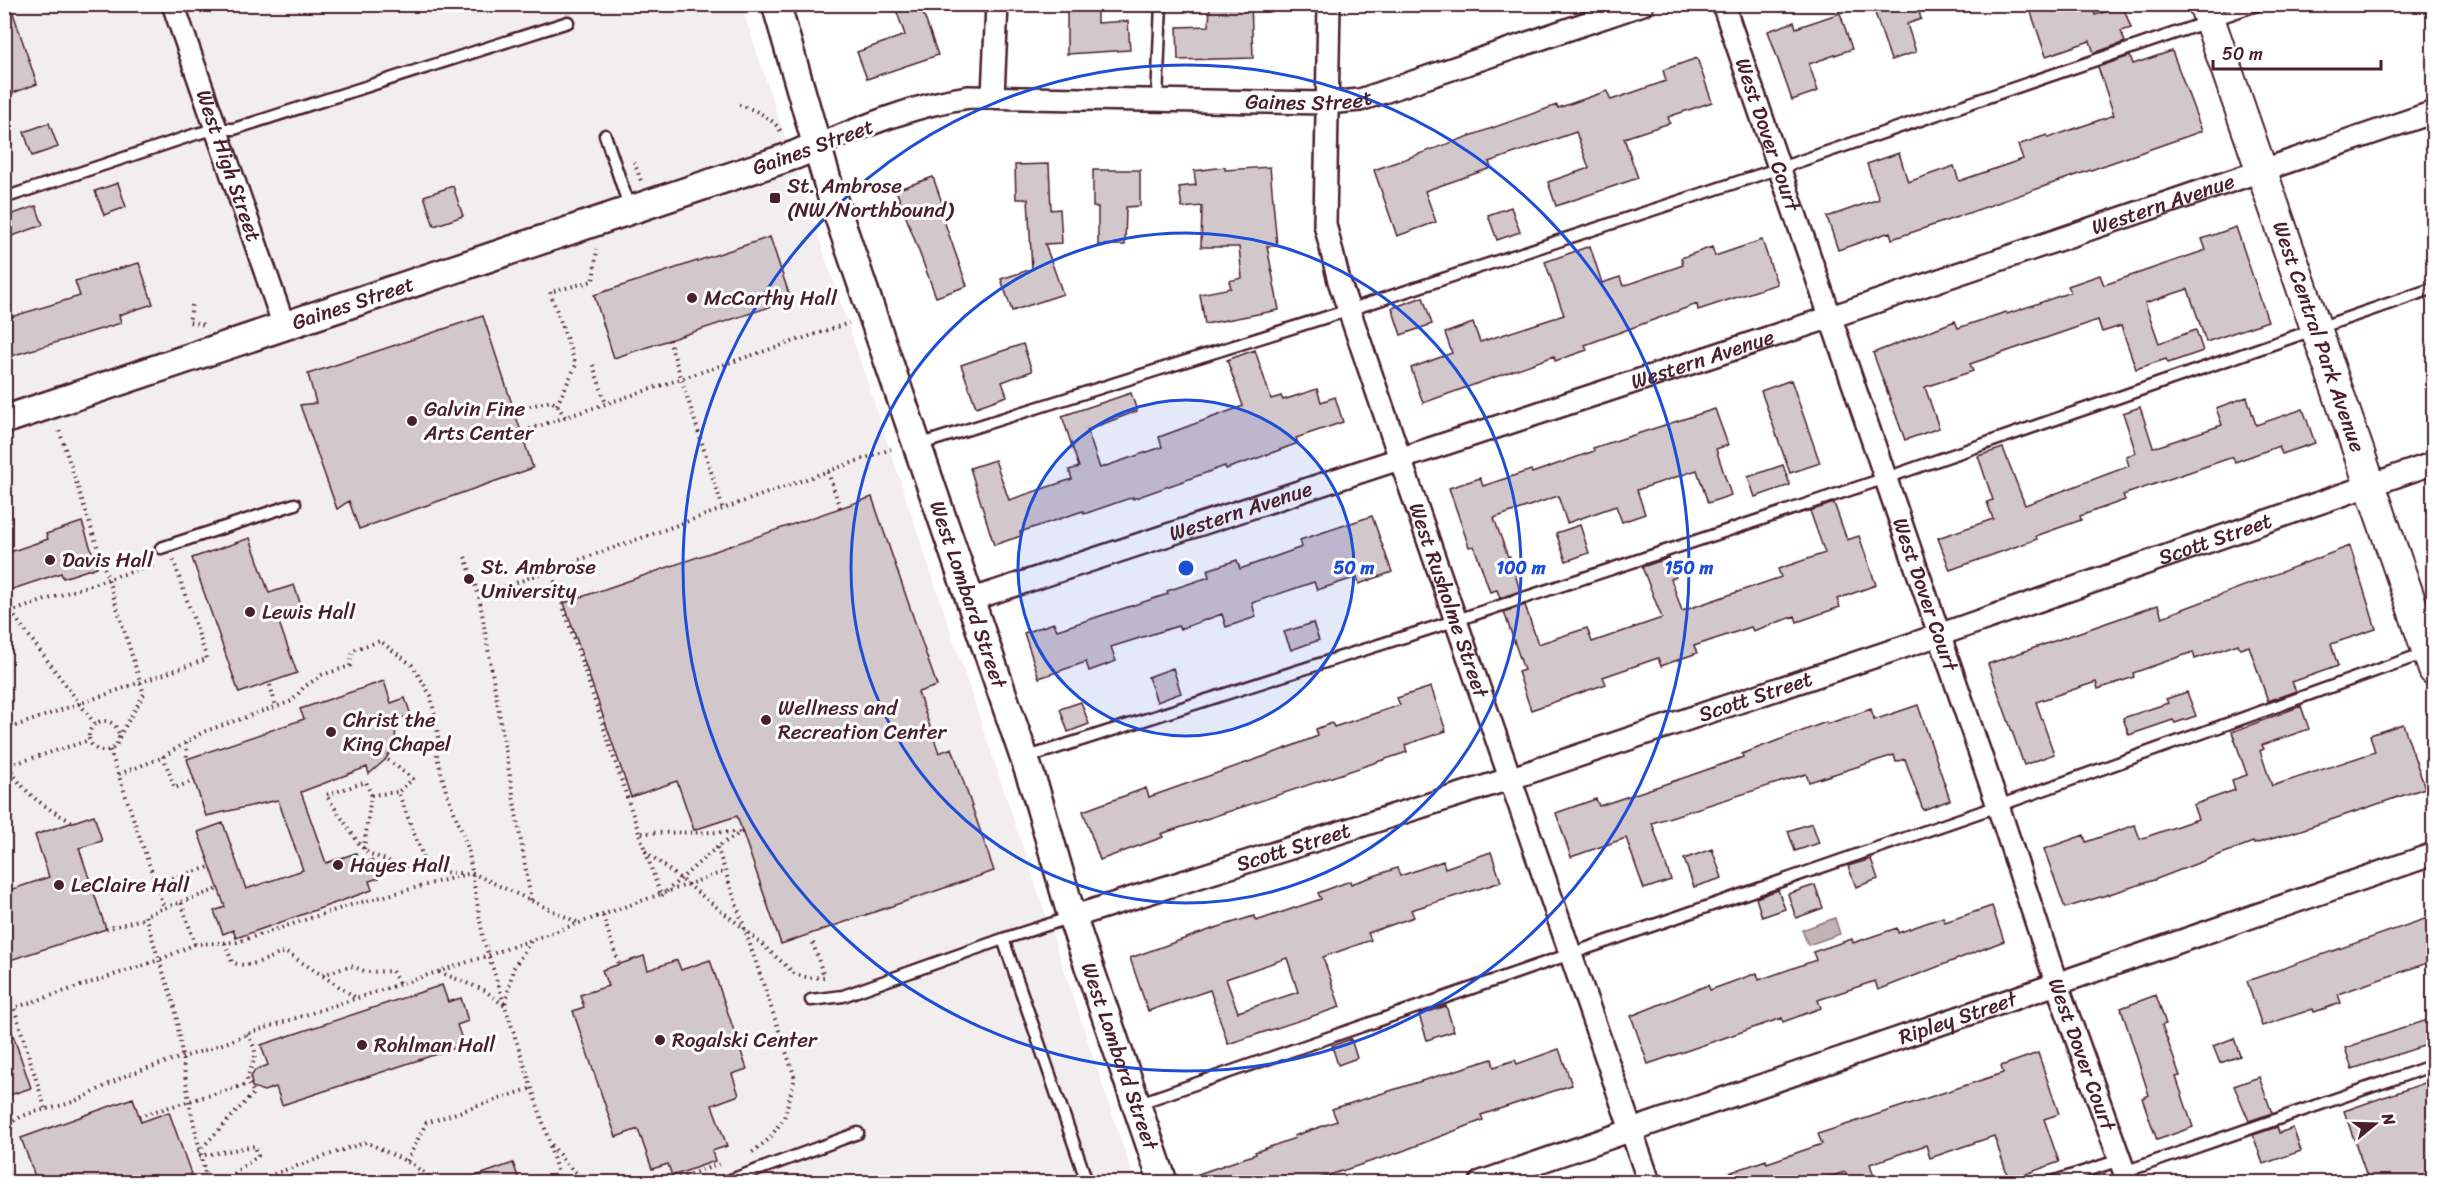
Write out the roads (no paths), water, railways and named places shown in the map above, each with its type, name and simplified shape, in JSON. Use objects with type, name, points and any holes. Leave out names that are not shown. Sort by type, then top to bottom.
[{"type":"main road","name":"West Central Park Avenue","points":[[2207,13],[2369,485],[2431,658]]},
{"type":"street","name":"West High Street","points":[[173,4],[284,326]]},
{"type":"street","name":"West Lombard Street","points":[[776,4],[904,447],[970,600],[1024,758],[1072,917],[1163,1182]]},
{"type":"street","points":[[993,96],[997,4]]},
{"type":"street","name":"West Rusholme Street","points":[[1329,4],[1325,224],[1349,310],[1399,460],[1649,1182]]},
{"type":"street","name":"Gaines Street","points":[[4,420],[284,326],[637,200],[795,155],[851,131],[949,100],[993,96],[1327,103],[1360,100],[1643,4]]},
{"type":"street","name":"West Dover Court","points":[[1724,4],[2056,982],[2124,1171]]},
{"type":"street","name":"Western Avenue","points":[[970,600],[1831,317],[2433,112]]},
{"type":"street","name":"Scott Street","points":[[1072,917],[1509,779],[1939,635],[2433,463]]},
{"type":"street","name":"Ripley Street","points":[[1481,1182],[2433,854]]},
{"type":"lane","points":[[1157,100],[1161,4]]},
{"type":"lane","points":[[904,447],[1349,310],[1780,168],[2207,13],[2260,4]]},
{"type":"lane","points":[[4,198],[216,129],[234,129],[568,22]]},
{"type":"lane","points":[[605,135],[637,200]]},
{"type":"lane","points":[[1024,758],[1454,621],[1886,478],[2433,288]]},
{"type":"lane","points":[[161,548],[295,504]]},
{"type":"lane","points":[[1137,1104],[2431,658]]},
{"type":"lane","points":[[811,1000],[843,996],[1072,917]]},
{"type":"lane","points":[[1003,939],[1087,1182]]},
{"type":"lane","points":[[2052,1182],[2124,1171],[2433,1065]]},
{"type":"lane","points":[[725,1182],[858,1133]]},
{"type":"place","name":"St. Ambrose (NW/Northbound)","points":[[775,198]]},
{"type":"place","name":"McCarthy Hall","points":[[692,298]]},
{"type":"place","name":"Galvin Fine Arts Center","points":[[412,421]]},
{"type":"place","name":"Davis Hall","points":[[50,560]]},
{"type":"place","name":"St. Ambrose University","points":[[469,579]]},
{"type":"place","name":"Lewis Hall","points":[[250,612]]},
{"type":"place","name":"Wellness and Recreation Center","points":[[766,720]]},
{"type":"place","name":"Christ the King Chapel","points":[[331,732]]},
{"type":"place","name":"Hayes Hall","points":[[338,865]]},
{"type":"place","name":"LeClaire Hall","points":[[59,885]]},
{"type":"place","name":"Rogalski Center","points":[[660,1040]]},
{"type":"place","name":"Rohlman Hall","points":[[362,1045]]}]
